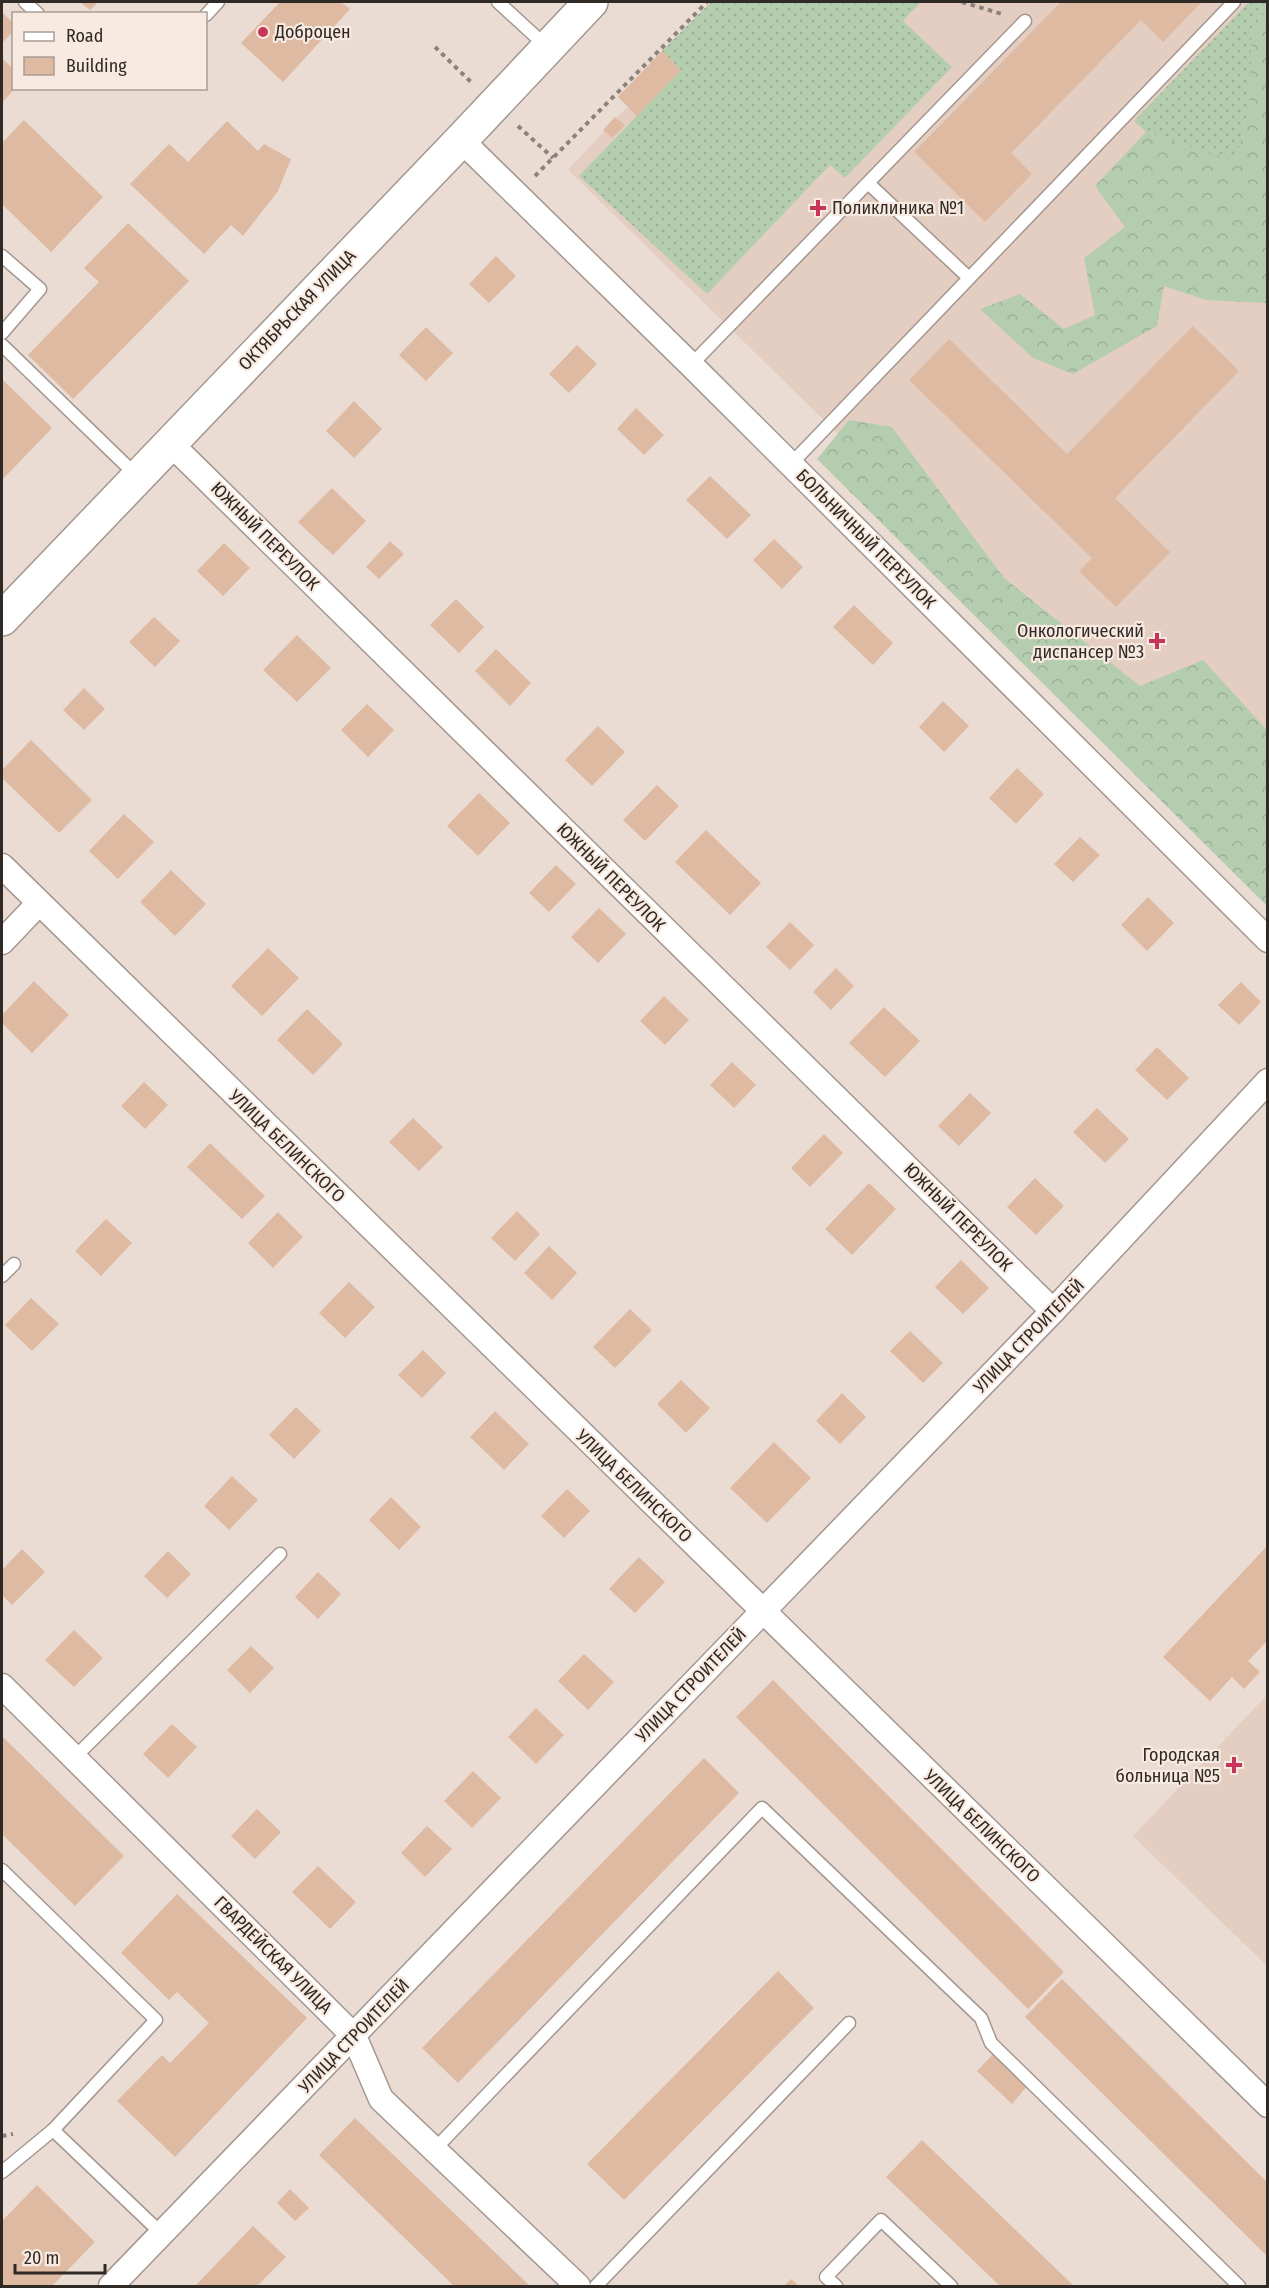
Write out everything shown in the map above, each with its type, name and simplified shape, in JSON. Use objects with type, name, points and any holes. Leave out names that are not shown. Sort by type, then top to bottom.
[{"type":"main road","name":"ОКТЯБРЬСКАЯ УЛИЦА","points":[[2,619],[462,140],[591,2]]},
{"type":"street","name":"БОЛЬНИЧНЫЙ ПЕРЕУЛОК","points":[[462,140],[692,365],[1268,940]]},
{"type":"street","name":"ЮЖНЫЙ ПЕРЕУЛОК","points":[[170,442],[1053,1311]]},
{"type":"street","name":"УЛИЦА БЕЛИНСКОГО","points":[[2,867],[1267,2105]]},
{"type":"street","points":[[2,942],[39,903]]},
{"type":"street","name":"УЛИЦА СТРОИТЕЛЕЙ","points":[[111,2286],[1053,1311],[1268,1081]]},
{"type":"street","name":"ГВАРДЕЙСКАЯ УЛИЦА","points":[[2,1686],[354,2036],[381,2099],[578,2286]]},
{"type":"lane","points":[[207,14],[218,2]]},
{"type":"lane","points":[[498,2],[548,48]]},
{"type":"lane","points":[[791,464],[1234,2]]},
{"type":"lane","points":[[692,365],[1025,21]]},
{"type":"lane","points":[[868,183],[969,278]]},
{"type":"lane","points":[[2,256],[40,289],[2,333]]},
{"type":"lane","points":[[2,345],[137,476]]},
{"type":"lane","points":[[2,1276],[14,1264]]},
{"type":"lane","points":[[74,1758],[280,1554]]},
{"type":"lane","points":[[434,2150],[762,1808],[981,2018],[991,2043],[1239,2286]]},
{"type":"lane","points":[[2,1870],[156,2020],[52,2130],[2,2172]]},
{"type":"lane","points":[[596,2286],[849,2023]]},
{"type":"lane","points":[[52,2130],[162,2234]]},
{"type":"lane","points":[[836,2286],[826,2277],[881,2220],[951,2286]]},
{"type":"path","points":[[517,194],[707,2]]},
{"type":"path","points":[[962,2],[1025,21]]},
{"type":"shaded area","points":[[725,2],[1267,2],[1267,861],[824,420],[568,170]]},
{"type":"shaded area","name":"Городская больница №5","points":[[1267,1695],[1267,1966],[1133,1836]]},
{"type":"green space","points":[[711,2],[921,2],[903,21],[952,67],[845,178],[830,165],[707,294],[579,176],[681,70],[662,51]]},
{"type":"green space","points":[[1249,2],[1267,2],[1267,13],[1252,21],[1250,106],[1235,162],[1146,132],[1134,121]]},
{"type":"green space","points":[[1267,13],[1267,303],[1206,300],[1164,286],[1157,326],[1073,374],[1033,358],[980,309],[1020,294],[1064,329],[1095,315],[1084,258],[1125,227],[1095,186],[1146,132],[1235,161],[1250,106],[1252,21]]},
{"type":"green space","points":[[849,420],[892,427],[1004,578],[1140,686],[1203,660],[1267,730],[1267,906],[817,459]]},
{"type":"building","points":[[80,2],[98,2],[90,10]]},
{"type":"building","points":[[280,2],[341,2],[350,9],[283,82],[241,43]]},
{"type":"building","points":[[1061,2],[1202,2],[1163,42],[1141,20],[1011,153],[1032,174],[985,222],[914,152]]},
{"type":"building","points":[[2,12],[12,22],[12,33],[2,43]]},
{"type":"building","points":[[662,51],[681,70],[637,116],[618,97]]},
{"type":"building","points":[[2,58],[12,68],[13,90],[2,103]]},
{"type":"building","points":[[615,117],[625,125],[612,138],[603,130]]},
{"type":"building","points":[[24,120],[103,197],[51,252],[2,204],[2,143]]},
{"type":"building","points":[[227,121],[258,151],[264,144],[291,159],[278,191],[243,236],[231,225],[204,254],[130,184],[169,144],[188,162]]},
{"type":"building","points":[[128,223],[189,281],[73,399],[28,355],[99,282],[84,268]]},
{"type":"building","points":[[496,256],[516,276],[489,303],[469,284]]},
{"type":"building","points":[[1193,326],[1239,371],[1115,498],[1170,552],[1116,607],[1079,571],[1092,558],[909,380],[949,339],[1067,454]]},
{"type":"building","points":[[426,327],[453,353],[426,381],[399,355]]},
{"type":"building","points":[[577,345],[597,364],[569,393],[549,374]]},
{"type":"building","points":[[2,379],[52,428],[2,480]]},
{"type":"building","points":[[354,401],[382,429],[354,458],[326,431]]},
{"type":"building","points":[[636,408],[664,435],[644,455],[617,429]]},
{"type":"building","points":[[710,476],[751,515],[727,539],[686,500]]},
{"type":"building","points":[[332,488],[366,521],[333,555],[298,522]]},
{"type":"building","points":[[774,539],[803,567],[782,589],[753,560]]},
{"type":"building","points":[[390,541],[404,554],[379,579],[366,567]]},
{"type":"building","points":[[224,543],[250,568],[223,596],[197,571]]},
{"type":"building","points":[[456,599],[484,627],[459,653],[430,625]]},
{"type":"building","points":[[854,605],[893,643],[873,665],[833,627]]},
{"type":"building","points":[[154,617],[180,641],[155,667],[129,642]]},
{"type":"building","points":[[297,635],[331,668],[297,702],[263,670]]},
{"type":"building","points":[[496,649],[531,683],[510,706],[475,671]]},
{"type":"building","points":[[84,688],[105,709],[84,730],[63,710]]},
{"type":"building","points":[[943,701],[969,726],[944,752],[919,727]]},
{"type":"building","points":[[367,704],[394,730],[368,757],[341,730]]},
{"type":"building","points":[[598,726],[625,752],[592,786],[565,760]]},
{"type":"building","points":[[31,740],[92,800],[59,833],[2,778],[2,770]]},
{"type":"building","points":[[1017,768],[1044,794],[1016,824],[989,798]]},
{"type":"building","points":[[657,785],[679,806],[645,841],[623,820]]},
{"type":"building","points":[[479,793],[510,823],[478,856],[447,826]]},
{"type":"building","points":[[124,814],[154,842],[118,879],[89,851]]},
{"type":"building","points":[[706,830],[761,883],[730,915],[675,862]]},
{"type":"building","points":[[1080,837],[1100,855],[1073,882],[1054,864]]},
{"type":"building","points":[[556,865],[576,884],[549,912],[529,893]]},
{"type":"building","points":[[171,870],[206,904],[175,936],[140,902]]},
{"type":"building","points":[[1148,897],[1174,923],[1147,951],[1121,925]]},
{"type":"building","points":[[599,908],[626,934],[598,963],[571,937]]},
{"type":"building","points":[[790,922],[814,945],[790,970],[766,947]]},
{"type":"building","points":[[268,948],[299,978],[262,1016],[231,986]]},
{"type":"building","points":[[836,968],[854,986],[831,1010],[813,992]]},
{"type":"building","points":[[34,981],[69,1015],[32,1053],[2,1023],[2,1015]]},
{"type":"building","points":[[1241,982],[1261,1002],[1239,1025],[1218,1005]]},
{"type":"building","points":[[664,996],[689,1020],[665,1045],[640,1021]]},
{"type":"building","points":[[884,1007],[920,1041],[885,1077],[849,1043]]},
{"type":"building","points":[[307,1009],[343,1044],[313,1075],[277,1040]]},
{"type":"building","points":[[1157,1047],[1189,1078],[1167,1100],[1135,1070]]},
{"type":"building","points":[[732,1062],[756,1085],[734,1108],[710,1085]]},
{"type":"building","points":[[144,1082],[168,1105],[145,1129],[121,1106]]},
{"type":"building","points":[[970,1093],[991,1113],[959,1146],[938,1126]]},
{"type":"building","points":[[1097,1108],[1129,1139],[1105,1163],[1073,1132]]},
{"type":"building","points":[[413,1118],[443,1147],[419,1171],[389,1142]]},
{"type":"building","points":[[824,1134],[843,1153],[810,1187],[791,1168]]},
{"type":"building","points":[[210,1143],[265,1196],[242,1219],[187,1167]]},
{"type":"building","points":[[1035,1178],[1064,1206],[1036,1235],[1007,1207]]},
{"type":"building","points":[[869,1183],[896,1209],[852,1255],[825,1229]]},
{"type":"building","points":[[517,1211],[540,1234],[515,1261],[491,1238]]},
{"type":"building","points":[[278,1212],[303,1237],[273,1268],[248,1243]]},
{"type":"building","points":[[106,1219],[132,1243],[101,1276],[75,1251]]},
{"type":"building","points":[[549,1246],[577,1273],[552,1300],[524,1273]]},
{"type":"building","points":[[961,1260],[989,1288],[963,1314],[935,1287]]},
{"type":"building","points":[[349,1282],[375,1307],[345,1338],[319,1313]]},
{"type":"building","points":[[31,1298],[59,1324],[32,1351],[5,1325]]},
{"type":"building","points":[[630,1309],[652,1330],[615,1368],[593,1347]]},
{"type":"building","points":[[910,1331],[943,1363],[923,1383],[890,1351]]},
{"type":"building","points":[[423,1350],[446,1373],[422,1398],[398,1375]]},
{"type":"building","points":[[681,1380],[710,1408],[686,1433],[657,1404]]},
{"type":"building","points":[[842,1393],[866,1417],[840,1444],[816,1421]]},
{"type":"building","points":[[296,1407],[321,1431],[294,1459],[269,1435]]},
{"type":"building","points":[[495,1411],[529,1444],[504,1470],[470,1437]]},
{"type":"building","points":[[774,1442],[811,1478],[767,1523],[730,1488]]},
{"type":"building","points":[[232,1476],[258,1500],[229,1530],[204,1506]]},
{"type":"building","points":[[567,1489],[590,1511],[564,1538],[541,1516]]},
{"type":"building","points":[[391,1497],[421,1527],[399,1550],[369,1520]]},
{"type":"building","points":[[1268,1545],[1268,1640],[1248,1661],[1260,1672],[1244,1689],[1232,1677],[1210,1701],[1163,1657]]},
{"type":"building","points":[[22,1549],[45,1572],[12,1605],[2,1595],[2,1570]]},
{"type":"building","points":[[168,1551],[191,1574],[167,1598],[144,1576]]},
{"type":"building","points":[[639,1557],[665,1582],[635,1613],[609,1589]]},
{"type":"building","points":[[318,1572],[341,1594],[318,1619],[295,1597]]},
{"type":"building","points":[[74,1630],[103,1658],[74,1687],[45,1660]]},
{"type":"building","points":[[251,1646],[274,1668],[250,1693],[227,1670]]},
{"type":"building","points":[[584,1654],[614,1682],[588,1710],[558,1681]]},
{"type":"building","points":[[773,1680],[1064,1972],[1028,2009],[736,1717]]},
{"type":"building","points":[[536,1708],[564,1735],[536,1764],[508,1737]]},
{"type":"building","points":[[172,1724],[197,1747],[168,1778],[143,1754]]},
{"type":"building","points":[[2,1736],[124,1856],[75,1906],[2,1834]]},
{"type":"building","points":[[704,1758],[739,1793],[458,2083],[422,2048]]},
{"type":"building","points":[[473,1771],[501,1798],[472,1828],[444,1801]]},
{"type":"building","points":[[257,1809],[281,1832],[255,1859],[231,1836]]},
{"type":"building","points":[[427,1826],[452,1849],[425,1877],[401,1853]]},
{"type":"building","points":[[318,1866],[356,1902],[330,1929],[292,1892]]},
{"type":"building","points":[[177,1894],[307,2018],[175,2157],[117,2101],[162,2055],[170,2063],[209,2023],[177,1992],[169,2000],[121,1953]]},
{"type":"building","points":[[778,1971],[814,2008],[624,2200],[587,2164]]},
{"type":"building","points":[[1062,1979],[1268,2183],[1268,2257],[1025,2017]]},
{"type":"building","points":[[994,2053],[1028,2085],[1012,2104],[977,2071]]},
{"type":"building","points":[[355,2118],[530,2286],[454,2286],[319,2155]]},
{"type":"building","points":[[922,2140],[1074,2286],[1000,2286],[886,2177]]},
{"type":"building","points":[[37,2185],[95,2242],[52,2286],[2,2286],[2,2221]]},
{"type":"building","points":[[290,2189],[309,2208],[295,2221],[277,2203]]},
{"type":"building","points":[[253,2226],[286,2257],[257,2286],[195,2286]]},
{"type":"building","points":[[791,2279],[799,2286],[784,2286]]},
{"type":"place","name":"Доброцен","points":[[263,32]]},
{"type":"place","name":"Поликлиника №1","points":[[818,208]]},
{"type":"place","name":"Онкологический диспансер №3","points":[[1157,641]]},
{"type":"place","name":"Городская больница №5","points":[[1234,1765]]}]
